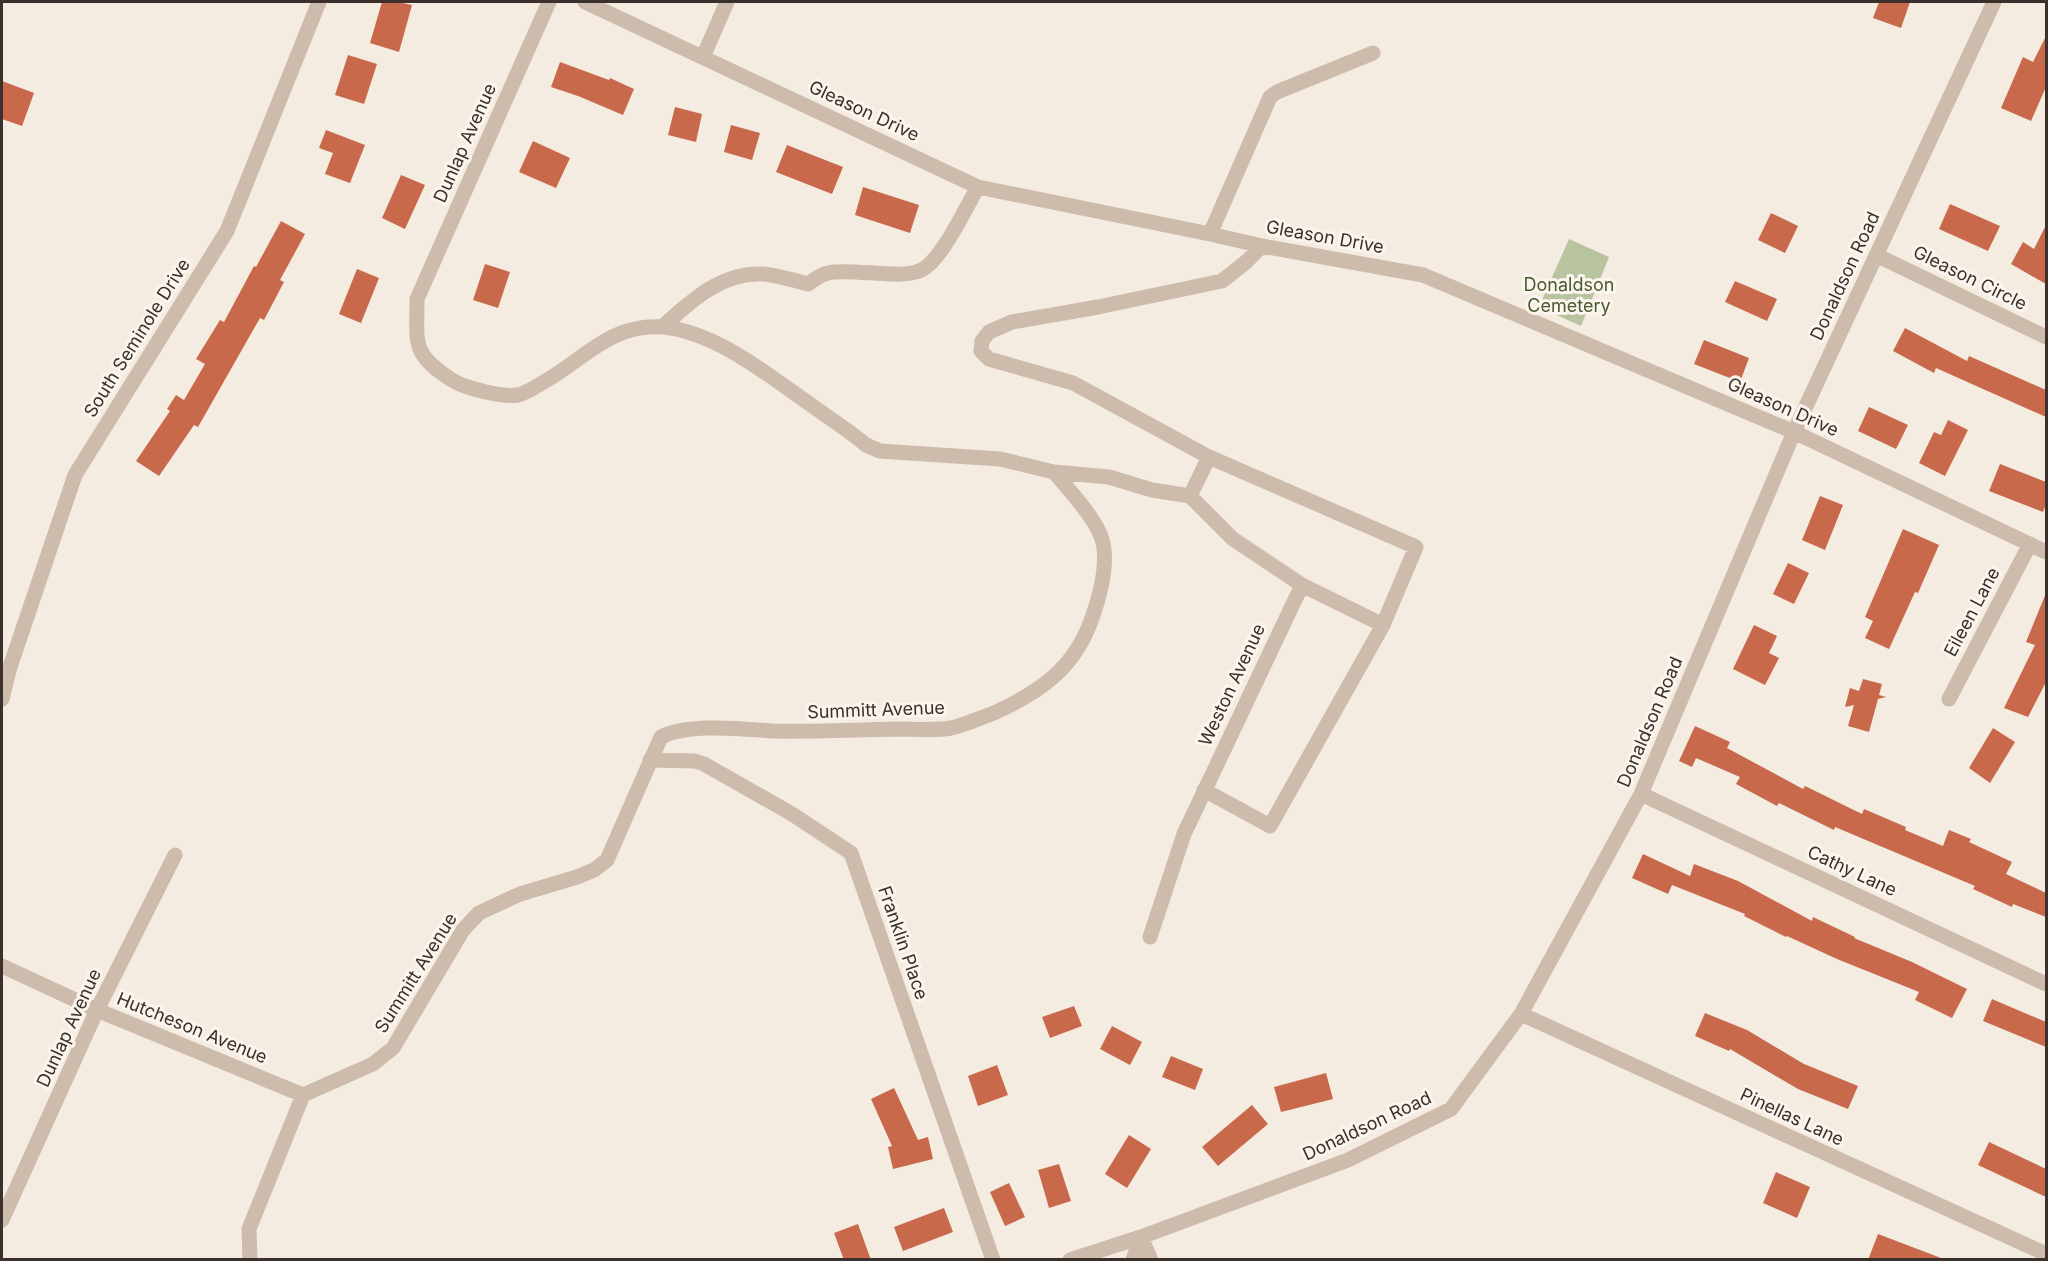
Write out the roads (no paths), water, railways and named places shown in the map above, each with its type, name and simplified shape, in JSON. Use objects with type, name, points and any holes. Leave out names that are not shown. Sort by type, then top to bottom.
[{"type":"street","name":"South Seminole Drive","points":[[2,699],[10,667],[75,475],[227,231],[319,2]]},
{"type":"street","name":"Dunlap Avenue","points":[[549,2],[417,299],[419,348],[425,360],[461,386],[507,396],[518,395],[550,379],[610,337],[636,328],[662,327]]},
{"type":"street","name":"Gleason Drive","points":[[585,2],[978,187],[1262,246],[1423,275],[1794,432],[2046,552]]},
{"type":"street","points":[[703,57],[728,2]]},
{"type":"street","name":"Donaldson Road","points":[[1070,1260],[1141,1237],[1348,1160],[1451,1108],[1521,1014],[1641,794],[1794,432],[1994,2]]},
{"type":"street","points":[[1210,234],[1270,97],[1373,53]]},
{"type":"street","points":[[662,327],[688,303],[711,287],[740,275],[763,274],[808,284],[826,273],[848,271],[913,273],[923,269],[933,260],[951,235],[978,187]]},
{"type":"street","points":[[1204,790],[1270,826],[1383,625],[1416,548],[1209,457],[1073,383],[989,360],[981,351],[982,341],[989,332],[1012,322],[1098,308],[1222,281],[1262,246]]},
{"type":"street","name":"Gleason Circle","points":[[1876,255],[2046,337]]},
{"type":"street","points":[[662,327],[689,332],[750,363],[866,445],[880,451],[1000,459],[1054,472],[1109,477],[1152,490],[1190,496],[1233,539],[1302,585],[1383,625]]},
{"type":"street","points":[[1190,496],[1209,457]]},
{"type":"street","name":"Summitt Avenue","points":[[303,1095],[373,1064],[393,1048],[463,930],[479,913],[520,894],[594,870],[607,860],[661,737],[686,730],[735,729],[802,732],[950,728],[979,719],[1030,695],[1054,677],[1085,639],[1100,594],[1103,576],[1103,546],[1100,534],[1078,500],[1054,472]]},
{"type":"street","name":"Eileen Lane","points":[[1949,699],[2030,544]]},
{"type":"street","name":"Weston Avenue","points":[[1150,937],[1184,834],[1302,585]]},
{"type":"street","name":"Franklin Place","points":[[650,760],[695,761],[704,764],[792,814],[851,853],[993,1260]]},
{"type":"street","name":"Cathy Lane","points":[[1641,794],[2046,984]]},
{"type":"street","name":"Dunlap Avenue","points":[[2,1220],[98,1010],[175,855]]},
{"type":"street","name":"Hutcheson Avenue","points":[[2,966],[98,1010],[303,1095]]},
{"type":"street","name":"Pinellas Lane","points":[[1521,1014],[2046,1254]]},
{"type":"street","points":[[250,1260],[249,1229],[303,1095]]},
{"type":"street","points":[[1132,1260],[1141,1237]]},
{"type":"street","points":[[1141,1237],[1151,1260]]},
{"type":"park label","name":"Donaldson Cemetery","points":[[1569,295]]}]
